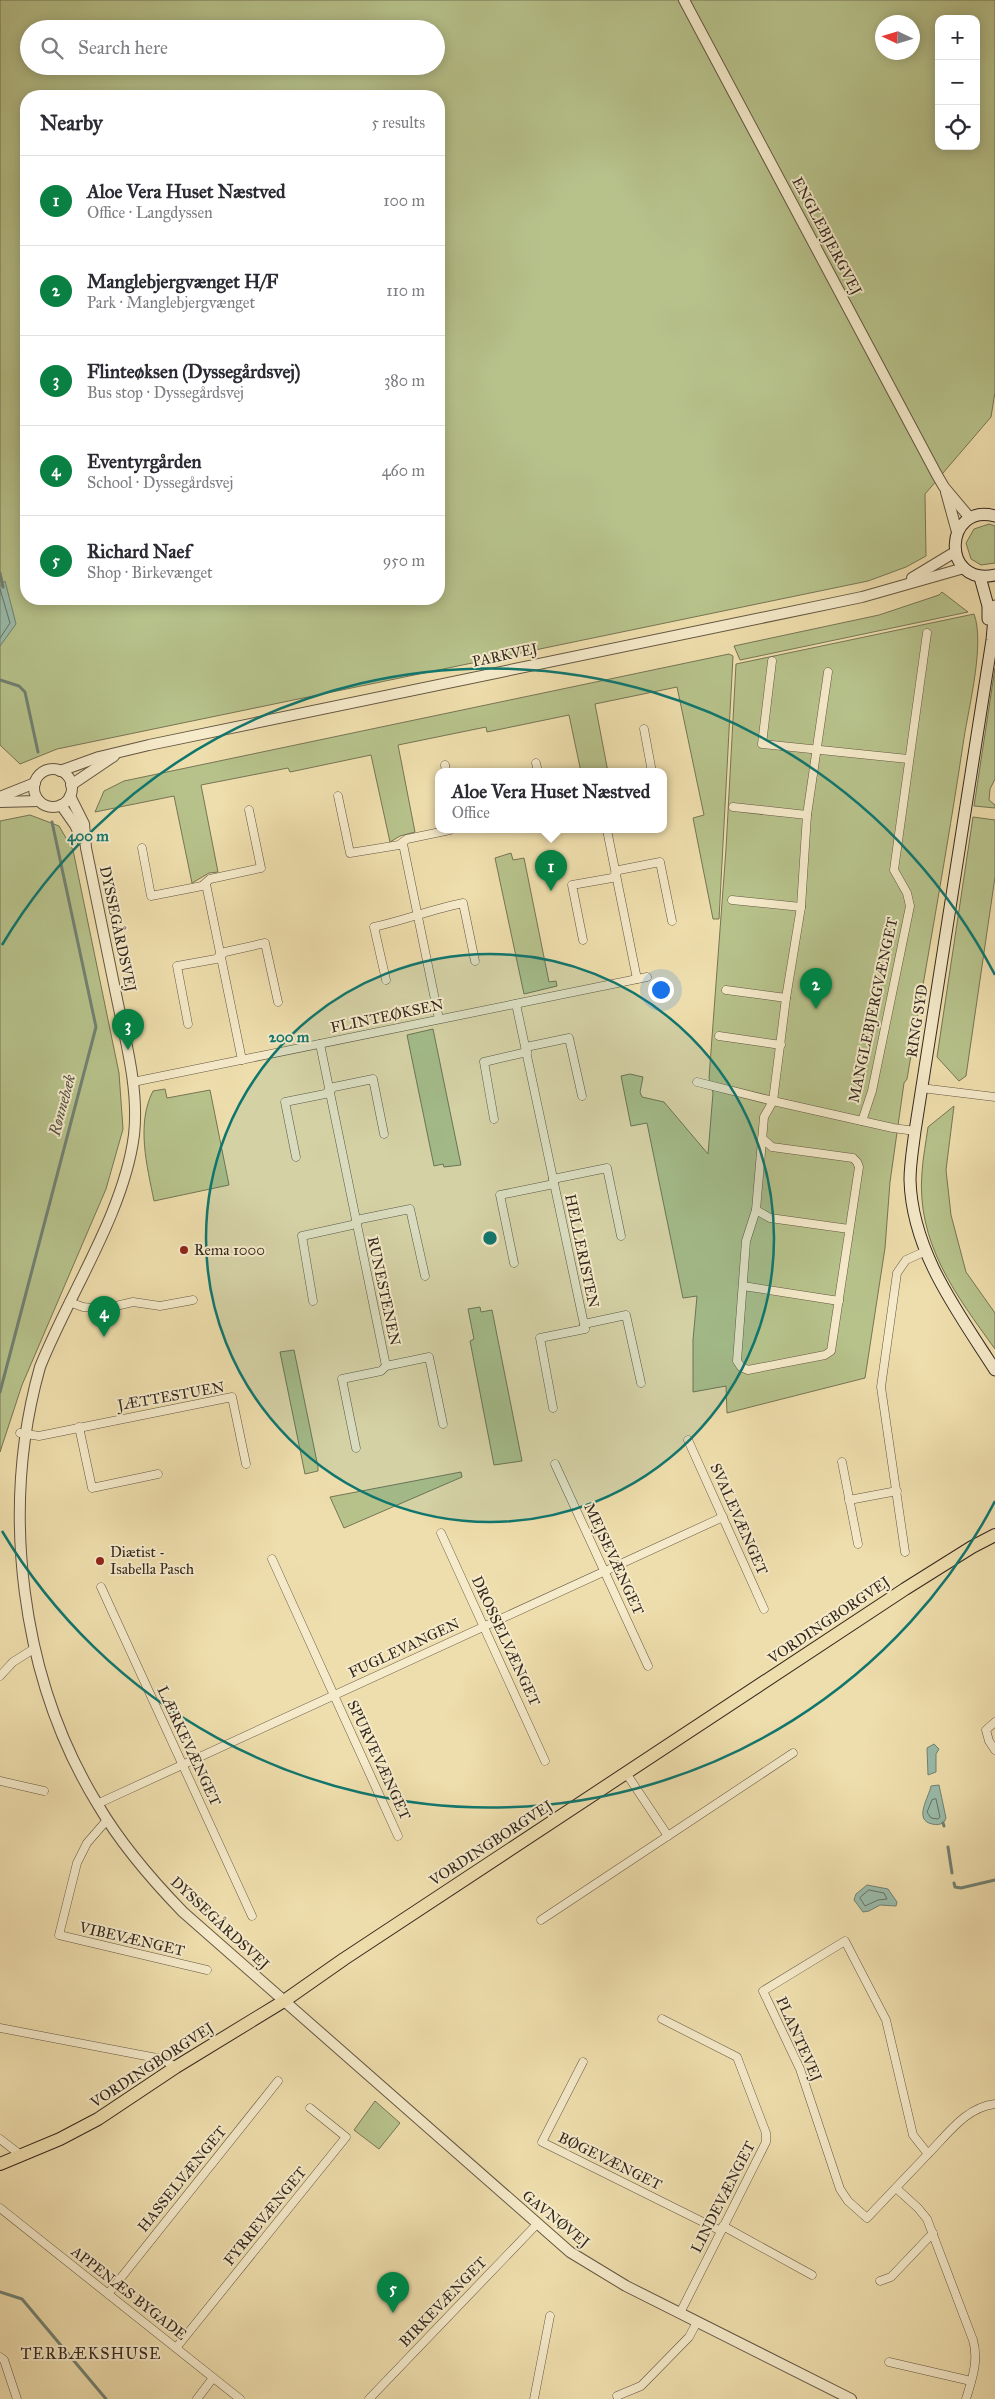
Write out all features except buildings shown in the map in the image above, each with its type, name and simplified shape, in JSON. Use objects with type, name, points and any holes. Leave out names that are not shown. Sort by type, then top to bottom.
[{"type":"main road","points":[[994,512],[970,518],[957,532],[955,552],[964,568],[980,576],[995,576]]},
{"type":"main road","name":"RING SYD","points":[[980,576],[988,606],[989,659]]},
{"type":"main road","name":"RING SYD","points":[[995,606],[989,659],[921,1088],[910,1181],[917,1226],[926,1251],[943,1288],[995,1370]]},
{"type":"main road","name":"VORDINGBORGVEJ","points":[[0,2164],[22,2156],[98,2119],[176,2067],[284,2001],[344,1959],[972,1547],[995,1529]]},
{"type":"main road","name":"VORDINGBORGVEJ","points":[[972,1547],[995,1535]]},
{"type":"street","name":"ENGLEBJERGVEJ","points":[[684,0],[944,487],[970,518]]},
{"type":"street","name":"ENGLEBJERGVEJ","points":[[944,487],[957,532]]},
{"type":"street","name":"PARKVEJ","points":[[898,586],[955,552]]},
{"type":"street","name":"PARKVEJ","points":[[60,771],[98,757],[149,745],[862,597],[964,568]]},
{"type":"street","name":"MANGLEBJERGVÆNGET","points":[[862,1121],[872,1090],[910,906],[907,892],[894,870],[927,633]]},
{"type":"street","points":[[772,661],[762,744],[908,759]]},
{"type":"street","points":[[762,1138],[772,1146],[853,1158],[859,1167],[831,1351],[825,1355],[748,1370],[741,1367],[736,1361],[746,1242],[756,1210],[762,1138],[764,1117],[773,1101],[786,998],[801,907],[807,815],[828,672]]},
{"type":"street","points":[[644,728],[651,768]]},
{"type":"street","name":"PARKVEJ","points":[[71,784],[117,754]]},
{"type":"street","points":[[536,763],[537,768]]},
{"type":"street","points":[[47,770],[60,771],[68,776],[71,784],[70,796],[61,805],[47,806],[39,801],[34,792],[34,783],[39,775],[47,770]]},
{"type":"street","points":[[0,797],[34,783]]},
{"type":"street","name":"DYSSEGÅRDSVEJ","points":[[70,796],[84,824],[86,848],[133,1082],[134,1134],[128,1165],[117,1199],[40,1366],[20,1433],[13,1488],[15,1548],[22,1605],[32,1650],[57,1727],[107,1820],[164,1892],[211,1938],[284,2001]]},
{"type":"street","points":[[338,796],[350,853],[403,844],[407,839],[436,833]]},
{"type":"street","points":[[0,802],[39,801]]},
{"type":"street","name":"DYSSEGÅRDSVEJ","points":[[61,805],[75,825],[86,848]]},
{"type":"street","points":[[733,807],[807,815]]},
{"type":"street","points":[[142,848],[151,896],[206,884],[210,879],[261,868],[249,810]]},
{"type":"street","points":[[608,833],[637,979]]},
{"type":"street","points":[[403,844],[440,1019]]},
{"type":"street","points":[[583,940],[572,885],[612,878],[619,870],[660,862],[672,922]]},
{"type":"street","points":[[206,884],[242,1060]]},
{"type":"street","points":[[732,900],[801,907]]},
{"type":"street","points":[[386,980],[374,927],[414,918],[418,914],[464,902],[475,961]]},
{"type":"street","points":[[188,1024],[177,966],[216,959],[220,954],[265,943],[278,1002]]},
{"type":"street","name":"FLINTEØKSEN","points":[[133,1082],[647,977]]},
{"type":"street","points":[[726,990],[786,998]]},
{"type":"street","name":"HELLERISTEN","points":[[516,1004],[585,1329],[540,1338],[553,1408]]},
{"type":"street","points":[[719,1036],[780,1045]]},
{"type":"street","points":[[494,1119],[484,1062],[570,1038],[582,1096]]},
{"type":"street","name":"RUNESTENEN","points":[[320,1044],[386,1366]]},
{"type":"street","points":[[296,1157],[285,1102],[325,1094],[334,1087],[373,1080],[384,1134]]},
{"type":"street","name":"MANGLEBJERGVÆNGET","points":[[697,1082],[773,1101],[915,1131]]},
{"type":"street","points":[[921,1088],[995,1097]]},
{"type":"street","name":"HELLERISTEN","points":[[514,1263],[500,1195],[554,1181],[607,1168],[621,1236]]},
{"type":"street","name":"RUNESTENEN","points":[[313,1301],[302,1236],[352,1225],[361,1219],[410,1209],[425,1276]]},
{"type":"street","points":[[756,1210],[770,1218],[849,1229]]},
{"type":"street","points":[[906,1552],[880,1387],[897,1273],[906,1260],[926,1251]]},
{"type":"street","points":[[743,1286],[839,1301]]},
{"type":"street","points":[[70,1302],[83,1307],[103,1309],[133,1302],[160,1306],[192,1300]]},
{"type":"street","name":"HELLERISTEN","points":[[584,1324],[626,1315],[641,1383]]},
{"type":"street","name":"RUNESTENEN","points":[[356,1448],[342,1379],[381,1371],[386,1366],[430,1357],[443,1424]]},
{"type":"street","name":"JÆTTESTUEN","points":[[20,1433],[38,1436],[232,1397],[246,1464]]},
{"type":"street","points":[[79,1427],[92,1488],[158,1474]]},
{"type":"street","name":"SVALEVÆNGET","points":[[688,1440],[764,1609]]},
{"type":"street","points":[[842,1462],[858,1544]]},
{"type":"street","name":"MEJSEVÆNGET","points":[[555,1464],[648,1666]]},
{"type":"street","points":[[850,1500],[897,1491]]},
{"type":"street","name":"FUGLEVANGEN","points":[[97,1804],[723,1517]]},
{"type":"street","name":"DROSSELVÆNGET","points":[[441,1533],[545,1761]]},
{"type":"street","name":"SPURVEVÆNGET","points":[[272,1559],[398,1836]]},
{"type":"street","name":"LÆRKEVÆNGET","points":[[101,1587],[252,1916]]},
{"type":"street","points":[[0,1676],[13,1662],[32,1650]]},
{"type":"street","points":[[995,1722],[986,1730],[995,1750]]},
{"type":"street","points":[[541,1920],[792,1753]]},
{"type":"street","points":[[626,1774],[668,1836]]},
{"type":"street","points":[[0,1781],[44,1791]]},
{"type":"street","name":"VIBEVÆNGET","points":[[107,1820],[87,1843],[77,1864],[59,1935],[207,1970]]},
{"type":"street","name":"PLANTEVEJ","points":[[928,2154],[913,2135],[886,2020],[845,1941],[763,1991],[800,2069],[840,2189],[848,2201],[867,2218],[966,2116],[975,2110],[992,2104]]},
{"type":"street","name":"GAVNØVEJ","points":[[284,2001],[570,2252],[591,2266],[697,2322],[851,2399]]},
{"type":"street","name":"LINDEVÆNGET","points":[[662,2019],[737,2056],[766,2133],[766,2142],[680,2313]]},
{"type":"street","points":[[0,2028],[162,2059],[176,2067]]},
{"type":"street","name":"BØGEVÆNGET","points":[[583,2062],[542,2142],[722,2228]]},
{"type":"street","name":"HASSELVÆNGET","points":[[108,2294],[278,2081]]},
{"type":"street","name":"FYRREVÆNGET","points":[[176,2348],[346,2137],[310,2108]]},
{"type":"street","points":[[0,2139],[22,2156]]},
{"type":"street","points":[[896,2188],[927,2219],[977,2352],[966,2399]]},
{"type":"street","name":"APPENÆS BYGADE","points":[[0,2208],[240,2399]]},
{"type":"street","name":"BIRKEVÆNGET","points":[[369,2399],[537,2224]]},
{"type":"street","points":[[722,2228],[812,2275]]},
{"type":"street","points":[[880,2281],[891,2277],[933,2233]]},
{"type":"street","points":[[534,2399],[550,2316]]},
{"type":"street","points":[[617,2396],[641,2386],[689,2337],[697,2322]]},
{"type":"street","points":[[0,2358],[4,2360],[17,2399]]},
{"type":"street","points":[[889,2362],[971,2381]]},
{"type":"street","points":[[197,2399],[213,2378]]},
{"type":"green space","points":[[0,0],[995,0],[995,392],[991,417],[925,494],[926,556],[906,567],[868,581],[57,749],[20,764],[0,745]]},
{"type":"green space","points":[[989,524],[995,526],[995,563],[981,565],[971,559],[966,543],[974,529]]},
{"type":"green space","points":[[942,592],[968,612],[740,660],[734,646],[879,615],[939,595]]},
{"type":"green space","points":[[974,614],[978,641],[975,675],[907,1079],[904,1083],[890,1182],[885,1248],[865,1378],[727,1413],[726,1386],[693,1392],[693,1340],[697,1296],[683,1298],[647,1123],[631,1126],[621,1076],[630,1074],[643,1077],[640,1092],[642,1097],[664,1102],[708,1154],[713,1093],[709,1078],[726,849],[736,664]]},
{"type":"green space","points":[[729,654],[733,656],[719,919],[713,919],[693,818],[704,815],[677,687],[595,704],[607,768],[580,768],[569,715],[487,732],[486,727],[398,745],[415,832],[400,836],[390,842],[371,755],[290,772],[288,768],[201,785],[218,872],[209,873],[192,883],[174,796],[95,812],[104,791],[124,781]]},
{"type":"green space","points":[[995,668],[995,779],[990,789],[989,800],[995,805],[995,808],[974,806]]},
{"type":"green space","points":[[30,815],[59,826],[73,850],[119,1073],[123,1129],[106,1189],[22,1385],[0,1452],[0,821]]},
{"type":"green space","points":[[973,817],[995,820],[995,877],[966,1076],[959,1081],[937,1057]]},
{"type":"green space","points":[[511,853],[513,860],[524,858],[549,982],[556,981],[557,986],[524,994],[495,858]]},
{"type":"green space","points":[[433,1029],[461,1165],[444,1167],[443,1164],[434,1166],[407,1035]]},
{"type":"green space","points":[[165,1089],[167,1098],[210,1090],[229,1185],[154,1201],[144,1145],[145,1117],[153,1091]]},
{"type":"green space","points":[[954,1106],[946,1170],[951,1215],[966,1272],[995,1313],[995,1349],[953,1288],[932,1245],[925,1222],[922,1198],[922,1172],[928,1127]]},
{"type":"green space","points":[[480,1307],[481,1312],[492,1310],[522,1461],[494,1465],[470,1341],[474,1339],[468,1309]]},
{"type":"green space","points":[[294,1350],[318,1467],[318,1471],[305,1474],[280,1352]]},
{"type":"green space","points":[[461,1472],[462,1477],[344,1528],[330,1497]]},
{"type":"green space","points":[[375,2101],[400,2123],[379,2149],[354,2130]]},
{"type":"water","points":[[5,581],[16,624],[0,646],[0,586]]},
{"type":"water","points":[[934,1744],[939,1749],[936,1754],[936,1772],[928,1775],[927,1748]]},
{"type":"water","points":[[939,1785],[946,1818],[943,1823],[935,1825],[926,1822],[923,1813],[931,1786]]},
{"type":"water","points":[[867,1885],[888,1889],[897,1902],[896,1906],[880,1905],[863,1912],[854,1900],[856,1894]]},
{"type":"waterway","name":"Rønnebæk","points":[[0,573],[3,587]]},
{"type":"waterway","name":"Rønnebæk","points":[[0,680],[19,686],[25,692],[38,752]]},
{"type":"waterway","name":"Rønnebæk","points":[[0,1392],[96,1027],[52,822]]},
{"type":"waterway","points":[[948,1847],[952,1873]]},
{"type":"waterway","points":[[954,1883],[955,1887],[961,1888],[995,1880]]},
{"type":"waterway","name":"Rønnebæk","points":[[0,2292],[22,2299],[106,2399]]},
{"type":"place","name":"Aloe Vera Huset Næstved","points":[[551,891]]},
{"type":"place","name":"Manglebjergvænget H/F","points":[[816,1009]]},
{"type":"place","name":"Flinteøksen (Dyssegårdsvej)","points":[[128,1050]]},
{"type":"place","name":"Rema 1000","points":[[184,1250]]},
{"type":"place","name":"Eventyrgården","points":[[104,1337]]},
{"type":"place","name":"Diætist - Isabella Pasch","points":[[100,1561]]},
{"type":"place","name":"Richard Naef","points":[[393,2313]]},
{"type":"district","name":"TERBÆKSHUSE","points":[[91,2353]]}]
